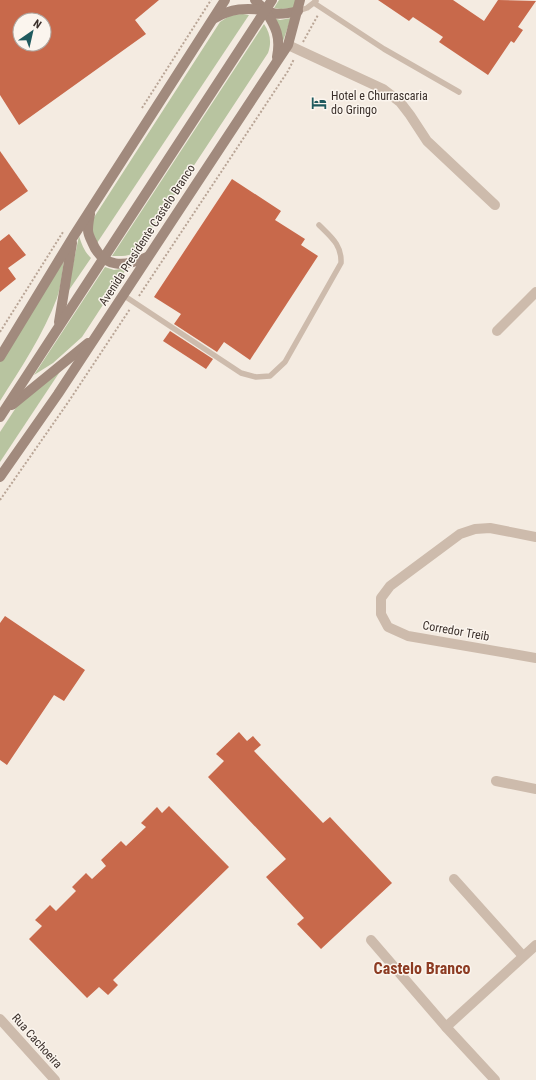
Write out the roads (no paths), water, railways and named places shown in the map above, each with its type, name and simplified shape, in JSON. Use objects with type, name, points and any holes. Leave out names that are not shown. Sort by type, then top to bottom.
[{"type":"main road","points":[[0,357],[91,210],[225,0]]},
{"type":"main road","points":[[255,0],[265,10],[274,24],[279,36],[279,48],[276,63]]},
{"type":"main road","name":"Avenida Presidente Castelo Branco","points":[[2,414],[272,0]]},
{"type":"main road","name":"Avenida Presidente Castelo Branco","points":[[0,476],[96,336],[288,45],[300,0]]},
{"type":"main road","points":[[213,19],[223,13],[249,8],[265,10],[279,15],[298,11]]},
{"type":"main road","points":[[91,210],[88,231],[95,249],[103,258],[115,264],[126,264],[134,263],[148,257]]},
{"type":"main road","points":[[58,327],[74,237]]},
{"type":"main road","points":[[2,414],[96,336]]},
{"type":"street","points":[[288,45],[389,93],[403,106],[427,141],[495,205]]},
{"type":"street","points":[[497,331],[536,292]]},
{"type":"street","name":"Corredor Treib","points":[[536,537],[490,528],[475,529],[460,534],[390,586],[381,598],[381,614],[388,627],[408,636],[536,658]]},
{"type":"street","points":[[496,781],[536,789]]},
{"type":"street","points":[[454,879],[523,956]]},
{"type":"street","points":[[371,940],[446,1027],[495,1080]]},
{"type":"street","points":[[446,1027],[536,945]]},
{"type":"street","name":"Rua Cachoeira","points":[[0,1019],[55,1080]]},
{"type":"lane","points":[[298,11],[307,8],[315,1],[322,8],[384,49],[459,92]]},
{"type":"lane","points":[[123,295],[241,373],[256,377],[270,376],[285,362],[341,263],[342,255],[338,245],[319,225]]},
{"type":"place","name":"Hotel e Churrascaria do Gringo","points":[[319,103]]},
{"type":"district","name":"Castelo Branco","points":[[422,968]]}]
